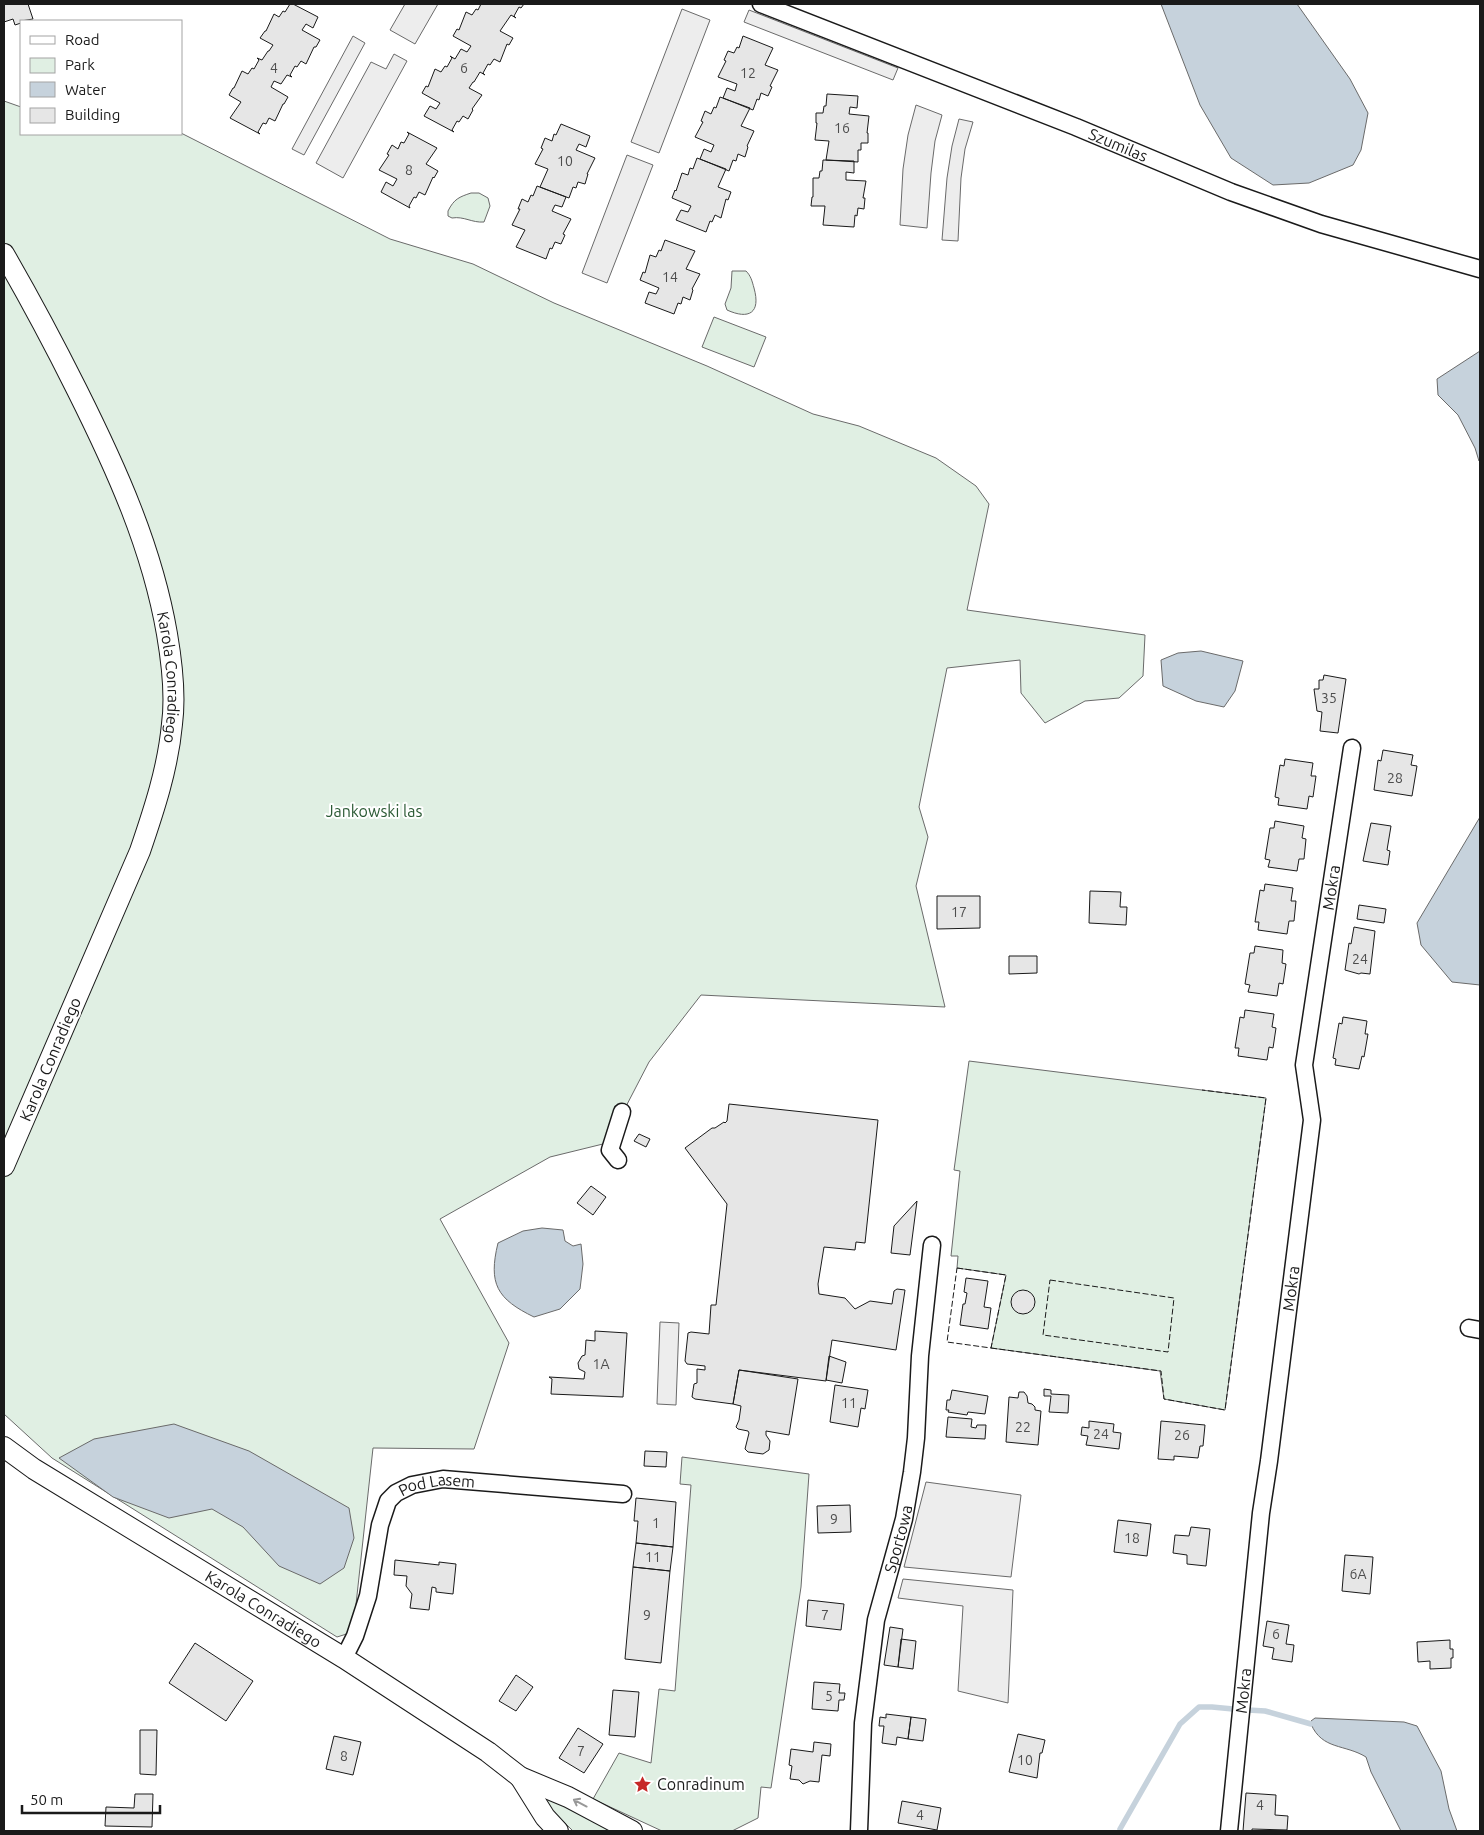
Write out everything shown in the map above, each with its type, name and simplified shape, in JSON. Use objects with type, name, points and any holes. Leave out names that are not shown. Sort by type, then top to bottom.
[{"type":"street","name":"Szumilas","points":[[762,4],[1076,127],[1231,192],[1320,224],[1480,269]]},
{"type":"street","name":"Karola Conradiego","points":[[4,254],[47,330],[99,433],[144,540],[156,583],[171,657],[173,722],[167,763],[140,852],[4,1166]]},
{"type":"street","name":"Mokra","points":[[1229,1831],[1261,1513],[1312,1120],[1304,1065],[1352,748]]},
{"type":"street","points":[[618,1160],[610,1150],[622,1112]]},
{"type":"street","name":"Sportowa","points":[[859,1831],[863,1723],[876,1620],[904,1519],[912,1472],[916,1438],[920,1356],[932,1244]]},
{"type":"street","name":"Karola Conradiego","points":[[4,1447],[34,1469],[344,1658],[488,1752],[520,1777],[568,1797],[624,1829]]},
{"type":"street","name":"Pod Lasem","points":[[344,1658],[355,1636],[368,1596],[380,1525],[388,1501],[396,1493],[412,1485],[443,1479],[623,1494]]},
{"type":"street","name":"Karola Conradiego","points":[[520,1777],[545,1818],[558,1831]]},
{"type":"green space","name":"Jankowski las","points":[[4,101],[20,107],[20,135],[182,134],[390,239],[473,264],[554,303],[707,366],[813,414],[859,426],[936,458],[976,486],[989,504],[967,610],[1145,635],[1143,676],[1119,698],[1085,701],[1045,723],[1021,693],[1020,660],[947,668],[919,807],[928,837],[916,886],[945,1007],[701,995],[649,1062],[607,1143],[550,1157],[440,1219],[509,1343],[474,1449],[373,1448],[353,1632],[337,1637],[52,1458],[4,1414]]},
{"type":"green space","points":[[471,193],[479,193],[488,198],[490,206],[484,222],[448,216],[448,211],[455,201]]},
{"type":"green space","points":[[732,271],[746,271],[752,281],[756,303],[754,309],[747,314],[727,310],[725,304],[731,288]]},
{"type":"green space","points":[[714,317],[766,337],[754,367],[702,347]]},
{"type":"green space","points":[[969,1061],[1266,1098],[1225,1410],[1164,1399],[1160,1371],[991,1348],[1006,1275],[957,1268],[958,1256],[951,1256],[960,1171],[954,1170]]},
{"type":"green space","points":[[682,1457],[809,1474],[801,1587],[771,1788],[761,1787],[758,1818],[732,1831],[662,1831],[593,1799],[619,1753],[651,1763],[659,1689],[675,1691],[691,1485],[680,1484]]},
{"type":"green space","points":[[529,1787],[612,1831],[573,1831]]},
{"type":"shaded area","points":[[405,4],[438,4],[415,44],[390,30]]},
{"type":"shaded area","points":[[682,9],[710,20],[659,153],[631,142]]},
{"type":"shaded area","points":[[749,10],[898,68],[893,80],[744,22]]},
{"type":"shaded area","points":[[353,36],[365,43],[304,155],[292,149]]},
{"type":"shaded area","points":[[394,54],[407,61],[343,178],[316,163],[371,62],[386,69]]},
{"type":"shaded area","points":[[916,105],[942,115],[935,141],[927,228],[900,225],[903,169],[908,135]]},
{"type":"shaded area","points":[[959,119],[973,122],[965,149],[961,178],[958,241],[942,240],[947,178]]},
{"type":"shaded area","points":[[627,155],[653,165],[607,283],[582,273]]},
{"type":"shaded area","points":[[660,1322],[679,1323],[676,1405],[657,1404]]},
{"type":"shaded area","points":[[926,1482],[1021,1495],[1011,1577],[904,1567]]},
{"type":"shaded area","points":[[903,1579],[1013,1590],[1008,1703],[958,1691],[963,1606],[898,1598]]},
{"type":"water","points":[[1161,4],[1297,4],[1350,79],[1368,113],[1361,150],[1353,165],[1309,183],[1273,185],[1231,158],[1200,105]]},
{"type":"water","points":[[1480,351],[1479,461],[1475,448],[1458,415],[1438,395],[1437,379]]},
{"type":"water","points":[[1201,651],[1243,661],[1235,691],[1224,707],[1196,701],[1163,686],[1161,660],[1178,653]]},
{"type":"water","points":[[1480,817],[1480,985],[1452,982],[1421,945],[1417,923]]},
{"type":"water","points":[[542,1228],[563,1230],[565,1241],[573,1246],[581,1244],[583,1264],[580,1289],[560,1309],[534,1317],[511,1304],[498,1289],[495,1280],[495,1257],[498,1243],[523,1231]]},
{"type":"water","points":[[174,1424],[249,1451],[349,1508],[354,1538],[344,1568],[320,1584],[279,1566],[243,1527],[212,1509],[169,1518],[113,1497],[59,1458],[94,1439]]},
{"type":"water","points":[[1315,1718],[1404,1722],[1417,1726],[1441,1771],[1449,1809],[1457,1831],[1401,1831],[1371,1772],[1366,1757],[1321,1738],[1311,1724],[1311,1721]]},
{"type":"building","points":[[4,4],[28,4],[33,19],[20,20],[20,23],[15,25],[13,19],[4,22]]},
{"type":"building","points":[[290,4],[318,17],[313,28],[306,24],[302,30],[320,40],[316,47],[314,47],[306,64],[301,61],[297,67],[295,66],[290,75],[292,77],[287,75],[281,84],[274,81],[271,87],[288,97],[275,121],[269,118],[266,124],[263,123],[258,132],[260,134],[230,118],[241,102],[229,95],[242,71],[248,74],[252,68],[254,69],[259,60],[257,58],[262,60],[269,51],[273,45],[260,38],[266,31],[274,14],[279,17]]},
{"type":"building","points":[[481,4],[524,4],[521,8],[519,7],[514,16],[516,18],[511,15],[500,31],[513,38],[509,45],[507,44],[500,62],[494,59],[490,65],[488,64],[483,73],[485,75],[480,72],[469,88],[482,95],[472,109],[468,119],[463,116],[459,122],[457,121],[452,130],[454,132],[424,116],[430,106],[436,109],[440,103],[422,93],[426,86],[428,87],[435,69],[441,72],[445,66],[447,67],[452,58],[450,56],[455,59],[461,49],[467,52],[471,46],[453,36],[457,29],[459,30],[466,12],[472,15]]},
{"type":"building","points":[[743,36],[773,48],[765,65],[778,70],[770,86],[772,87],[768,96],[761,93],[753,110],[723,98],[727,88],[735,91],[737,84],[718,77],[726,61],[724,60],[728,51],[734,53],[737,47],[739,48]]},
{"type":"building","points":[[827,94],[858,96],[857,108],[850,107],[849,114],[869,116],[868,143],[861,143],[861,150],[858,150],[858,162],[826,160],[829,141],[815,140],[816,113],[823,113]]},
{"type":"building","points":[[720,97],[750,108],[741,126],[754,131],[747,146],[745,157],[738,154],[736,161],[733,160],[729,171],[700,159],[704,149],[711,152],[714,145],[695,137],[703,122],[701,121],[705,111],[711,114],[714,107],[716,108]]},
{"type":"building","points":[[561,124],[590,136],[586,147],[579,144],[576,150],[595,158],[587,174],[585,184],[578,182],[576,188],[573,187],[569,198],[540,187],[548,169],[535,164],[543,149],[541,148],[545,138],[552,141],[554,134],[556,135]]},
{"type":"building","points":[[407,132],[437,148],[426,164],[438,171],[433,177],[425,195],[419,192],[416,198],[414,197],[409,206],[410,208],[381,192],[386,182],[393,186],[397,179],[379,170],[389,155],[387,154],[392,145],[398,149],[401,142],[404,143],[409,134]]},
{"type":"building","points":[[697,158],[726,169],[718,187],[731,192],[728,200],[726,199],[721,218],[715,215],[712,222],[710,221],[706,232],[676,220],[681,210],[688,212],[691,206],[672,198],[682,173],[688,175],[690,168],[693,169]]},
{"type":"building","points":[[823,160],[854,161],[854,173],[846,172],[846,180],[866,181],[863,198],[865,198],[864,209],[858,208],[854,227],[823,225],[825,206],[811,206],[813,178],[819,178]]},
{"type":"building","points":[[537,186],[566,197],[562,207],[555,205],[552,211],[571,219],[563,234],[565,235],[561,244],[555,242],[552,249],[550,248],[546,259],[516,247],[525,230],[512,225],[520,209],[518,209],[522,199],[528,202]]},
{"type":"building","points":[[665,240],[695,251],[686,269],[700,274],[692,289],[690,300],[683,297],[681,304],[678,303],[674,314],[645,303],[649,292],[656,294],[659,288],[640,280],[643,272],[645,273],[650,255],[656,257],[659,250],[661,251]]},
{"type":"building","points":[[1324,675],[1346,679],[1338,733],[1320,731],[1322,712],[1317,711],[1314,689],[1319,689],[1319,680],[1323,680]]},
{"type":"building","points":[[1383,750],[1413,755],[1411,765],[1417,766],[1412,796],[1374,790],[1378,760],[1381,761]]},
{"type":"building","points":[[1285,759],[1313,763],[1311,776],[1316,776],[1313,797],[1309,796],[1307,809],[1278,805],[1279,798],[1275,797],[1280,765],[1284,766]]},
{"type":"building","points":[[1275,821],[1304,826],[1302,838],[1306,839],[1304,859],[1299,859],[1297,871],[1268,867],[1270,860],[1265,859],[1270,828],[1274,828]]},
{"type":"building","points":[[1371,823],[1391,826],[1387,850],[1390,851],[1388,865],[1363,861]]},
{"type":"building","points":[[1265,884],[1293,888],[1291,901],[1296,901],[1294,921],[1289,921],[1287,934],[1258,930],[1259,922],[1255,922],[1260,890],[1264,891]]},
{"type":"building","points":[[1090,891],[1121,892],[1120,907],[1127,907],[1126,925],[1089,923]]},
{"type":"building","points":[[937,896],[980,896],[980,928],[937,929]]},
{"type":"building","points":[[1359,905],[1386,909],[1384,923],[1357,919]]},
{"type":"building","points":[[1354,927],[1375,931],[1370,974],[1359,974],[1345,970],[1349,943],[1351,944]]},
{"type":"building","points":[[1255,946],[1283,950],[1282,963],[1286,964],[1283,984],[1279,983],[1277,996],[1248,992],[1250,985],[1245,984],[1250,953],[1254,953]]},
{"type":"building","points":[[1009,956],[1037,956],[1037,973],[1009,974]]},
{"type":"building","points":[[1245,1010],[1274,1014],[1272,1027],[1276,1028],[1273,1048],[1269,1047],[1267,1060],[1238,1056],[1239,1048],[1235,1048],[1240,1017],[1244,1018]]},
{"type":"building","points":[[1343,1017],[1367,1021],[1365,1034],[1368,1034],[1364,1057],[1362,1056],[1359,1069],[1335,1065],[1336,1059],[1333,1058],[1339,1023],[1342,1024]]},
{"type":"building","points":[[729,1104],[878,1120],[865,1243],[856,1242],[855,1250],[824,1247],[818,1284],[819,1294],[845,1298],[855,1309],[870,1301],[892,1304],[894,1291],[897,1289],[905,1290],[896,1350],[832,1340],[826,1381],[739,1370],[733,1404],[692,1397],[694,1384],[697,1383],[697,1369],[705,1370],[705,1366],[687,1364],[685,1361],[688,1333],[709,1334],[711,1305],[716,1305],[727,1204],[685,1148],[712,1128],[727,1121]]},
{"type":"building","points":[[639,1134],[650,1139],[646,1147],[634,1141]]},
{"type":"building","points":[[591,1186],[606,1197],[593,1215],[577,1203]]},
{"type":"building","points":[[917,1201],[910,1255],[891,1253],[894,1226]]},
{"type":"building","points":[[966,1278],[988,1281],[984,1307],[991,1308],[988,1329],[960,1325],[963,1304],[965,1304],[967,1293],[964,1292]]},
{"type":"building","points":[[1023,1290],[1032,1293],[1035,1302],[1032,1311],[1023,1314],[1014,1311],[1011,1302],[1014,1293]]},
{"type":"building","points":[[595,1331],[627,1333],[623,1397],[551,1394],[552,1379],[549,1377],[584,1379],[585,1372],[579,1369],[578,1363],[582,1356],[585,1355],[586,1340],[595,1341]]},
{"type":"building","points":[[829,1356],[846,1362],[842,1383],[826,1380]]},
{"type":"building","points":[[739,1370],[798,1379],[789,1435],[766,1431],[770,1441],[769,1450],[763,1454],[748,1452],[745,1449],[749,1433],[736,1427],[741,1406],[733,1404]]},
{"type":"building","points":[[835,1385],[868,1390],[865,1409],[861,1408],[858,1427],[830,1422]]},
{"type":"building","points":[[1044,1389],[1051,1390],[1051,1394],[1069,1395],[1068,1413],[1049,1412],[1051,1396],[1044,1396]]},
{"type":"building","points":[[952,1390],[988,1396],[985,1414],[968,1412],[967,1415],[948,1412],[949,1410],[946,1410],[947,1400],[950,1400]]},
{"type":"building","points":[[1019,1392],[1024,1392],[1028,1403],[1035,1407],[1035,1410],[1041,1411],[1038,1445],[1006,1442],[1009,1397],[1018,1398]]},
{"type":"building","points":[[948,1417],[972,1419],[971,1427],[976,1428],[977,1425],[986,1425],[985,1439],[946,1437]]},
{"type":"building","points":[[1089,1421],[1114,1424],[1113,1432],[1121,1433],[1119,1449],[1086,1445],[1088,1436],[1081,1435],[1082,1427],[1089,1428]]},
{"type":"building","points":[[1161,1421],[1205,1425],[1203,1446],[1200,1446],[1198,1458],[1174,1456],[1174,1460],[1158,1459]]},
{"type":"building","points":[[645,1451],[667,1452],[666,1467],[644,1466]]},
{"type":"building","points":[[636,1498],[676,1502],[673,1547],[636,1543],[638,1521],[634,1521]]},
{"type":"building","points":[[850,1505],[851,1532],[818,1533],[817,1506]]},
{"type":"building","points":[[1118,1520],[1151,1524],[1147,1556],[1114,1552]]},
{"type":"building","points":[[1191,1527],[1210,1529],[1206,1566],[1187,1564],[1187,1555],[1173,1553],[1175,1535],[1189,1536]]},
{"type":"building","points":[[636,1543],[673,1547],[670,1571],[633,1567]]},
{"type":"building","points":[[1345,1555],[1373,1557],[1370,1594],[1342,1591]]},
{"type":"building","points":[[395,1560],[439,1565],[439,1562],[456,1564],[453,1594],[436,1592],[436,1588],[432,1587],[429,1610],[410,1608],[412,1594],[406,1586],[407,1576],[394,1575]]},
{"type":"building","points":[[633,1567],[670,1571],[661,1663],[625,1659]]},
{"type":"building","points":[[808,1600],[844,1604],[841,1630],[806,1626]]},
{"type":"building","points":[[1267,1621],[1289,1625],[1286,1644],[1294,1645],[1292,1662],[1272,1659],[1274,1648],[1263,1646]]},
{"type":"building","points":[[890,1627],[903,1629],[898,1667],[884,1665]]},
{"type":"building","points":[[901,1639],[916,1641],[913,1669],[898,1667]]},
{"type":"building","points":[[1450,1640],[1450,1649],[1453,1649],[1451,1668],[1430,1669],[1430,1661],[1418,1662],[1417,1642]]},
{"type":"building","points":[[195,1643],[253,1681],[226,1721],[169,1683]]},
{"type":"building","points":[[516,1675],[533,1687],[516,1711],[499,1701]]},
{"type":"building","points":[[814,1682],[840,1684],[839,1693],[845,1693],[844,1700],[839,1700],[838,1711],[812,1709]]},
{"type":"building","points":[[613,1690],[639,1692],[635,1737],[609,1735]]},
{"type":"building","points":[[886,1714],[911,1717],[908,1739],[897,1737],[896,1745],[882,1743],[884,1726],[879,1726],[880,1717],[886,1718]]},
{"type":"building","points":[[911,1717],[926,1719],[923,1741],[908,1739]]},
{"type":"building","points":[[578,1728],[603,1744],[584,1773],[559,1758]]},
{"type":"building","points":[[140,1730],[157,1730],[156,1775],[140,1774]]},
{"type":"building","points":[[1018,1734],[1045,1740],[1042,1753],[1040,1753],[1037,1778],[1009,1772]]},
{"type":"building","points":[[334,1736],[361,1742],[353,1775],[326,1769]]},
{"type":"building","points":[[814,1742],[831,1744],[830,1756],[822,1755],[819,1782],[810,1781],[803,1784],[799,1780],[790,1779],[792,1766],[789,1765],[791,1749],[813,1752]]},
{"type":"building","points":[[1246,1793],[1276,1795],[1275,1815],[1288,1816],[1287,1830],[1252,1829],[1252,1831],[1243,1831]]},
{"type":"building","points":[[135,1794],[153,1794],[152,1827],[105,1826],[106,1807],[134,1808]]},
{"type":"building","points":[[902,1801],[941,1808],[937,1830],[898,1823]]},
{"type":"waterway","points":[[1120,1829],[1180,1724],[1199,1707],[1233,1709]]},
{"type":"waterway","points":[[1248,1710],[1265,1711],[1311,1724]]},
{"type":"fence","points":[[991,1348],[1161,1371],[1164,1399],[1225,1410],[1266,1098],[1202,1090]]},
{"type":"fence","points":[[957,1268],[1006,1275],[991,1348],[947,1342],[957,1268]]},
{"type":"fence","points":[[1050,1280],[1174,1298],[1168,1352],[1043,1335],[1050,1280]]},
{"type":"place","name":"Conradinum","points":[[643,1784]]}]
